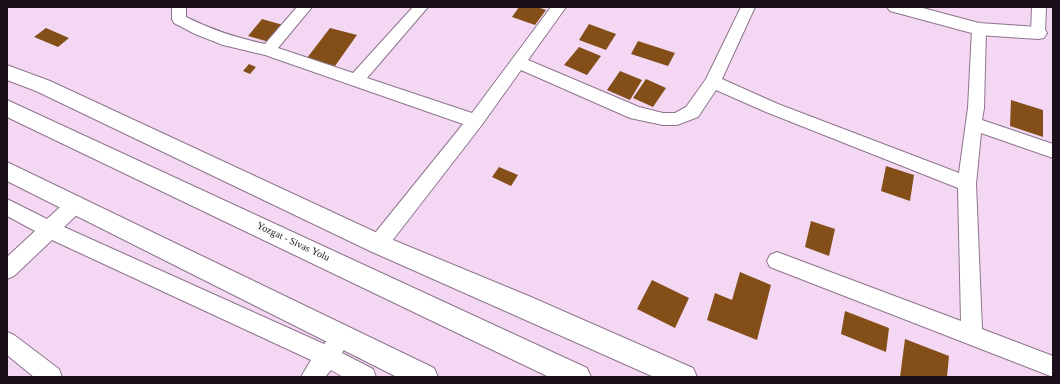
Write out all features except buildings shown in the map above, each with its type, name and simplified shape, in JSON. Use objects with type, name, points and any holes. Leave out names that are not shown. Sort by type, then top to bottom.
[{"type":"main road","points":[[896,7],[979,28],[1045,35]]},
{"type":"main road","points":[[933,7],[1045,35]]},
{"type":"main road","points":[[7,72],[43,86],[378,244],[522,305],[684,377]]},
{"type":"main road","name":"Yozgat - Sivas Yolu","points":[[7,108],[578,377]]},
{"type":"main road","points":[[7,171],[425,377]]},
{"type":"street","points":[[179,7],[179,19],[200,30],[228,41],[268,50],[475,121]]},
{"type":"street","points":[[268,50],[305,7]]},
{"type":"street","points":[[356,80],[421,7]]},
{"type":"street","points":[[378,244],[475,121],[559,7]]},
{"type":"street","points":[[517,62],[636,113],[663,119],[677,119],[692,112],[713,82],[748,7]]},
{"type":"street","points":[[1039,7],[1045,35]]},
{"type":"street","points":[[972,334],[967,184],[976,108],[979,28]]},
{"type":"street","points":[[713,82],[772,108],[967,184]]},
{"type":"street","points":[[973,124],[1053,151]]},
{"type":"street","points":[[7,270],[76,204]]},
{"type":"street","points":[[7,207],[50,230],[326,356],[365,377]]},
{"type":"street","points":[[777,261],[972,334],[1053,367]]},
{"type":"street","points":[[312,377],[326,356],[344,336]]},
{"type":"street","points":[[7,342],[51,377]]}]
